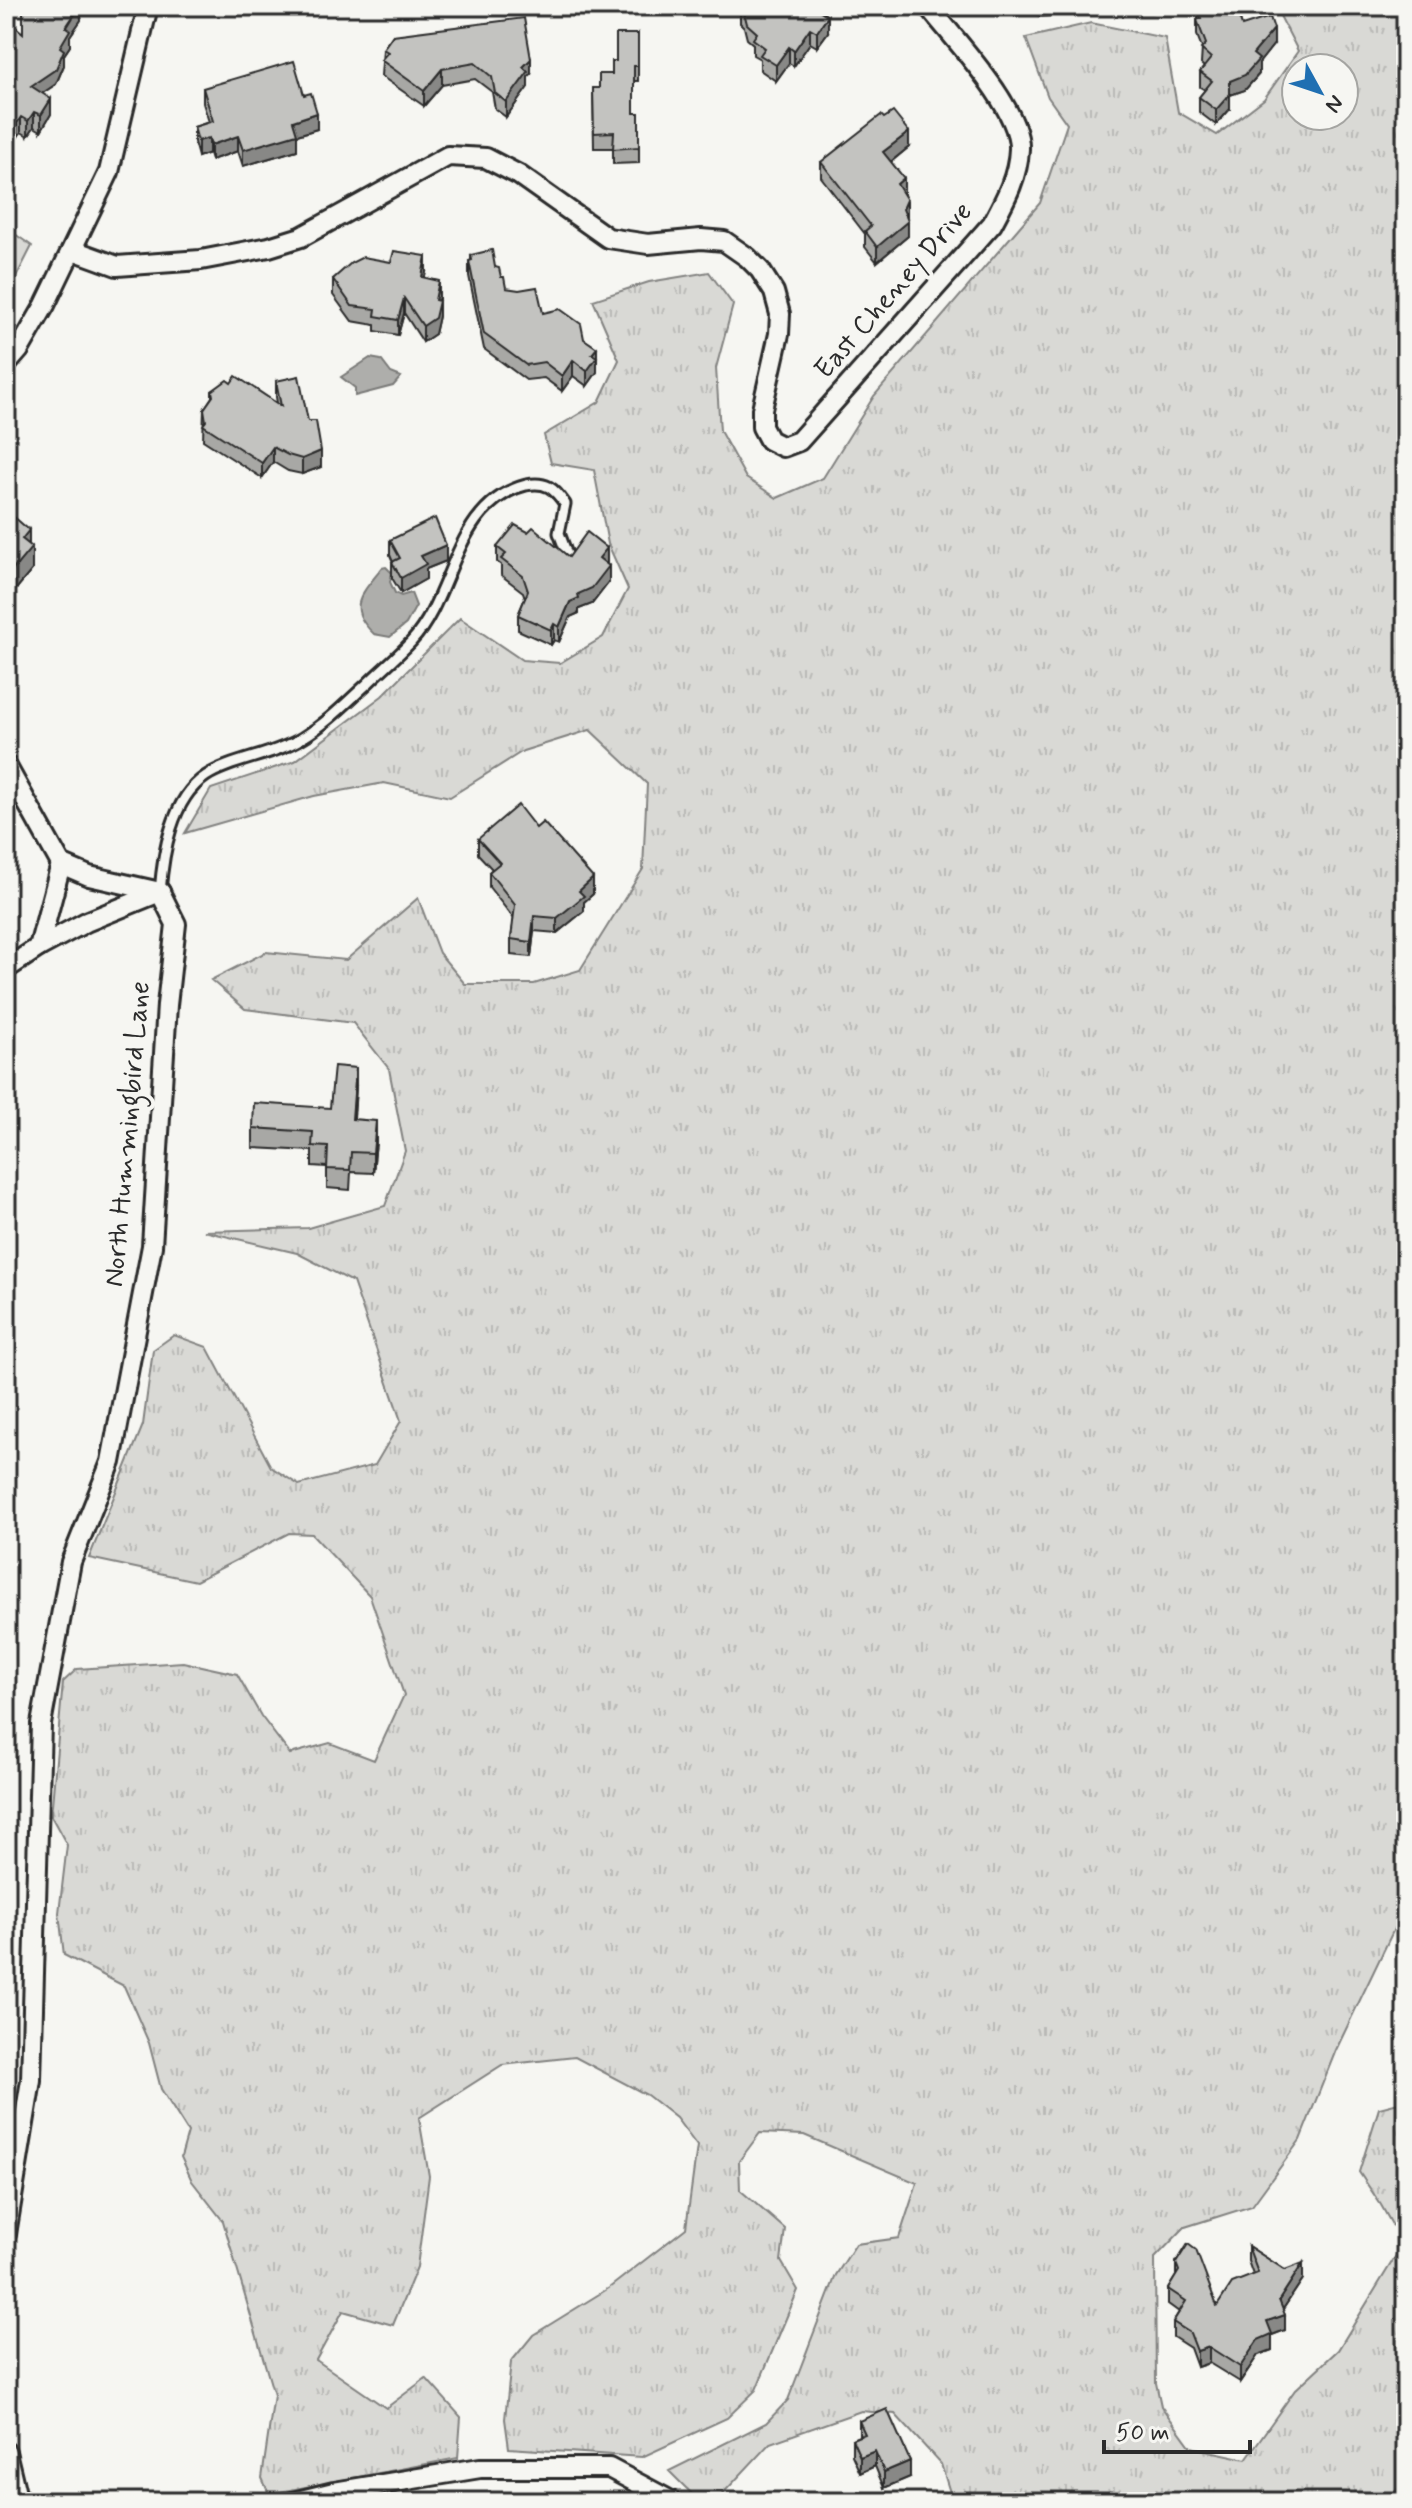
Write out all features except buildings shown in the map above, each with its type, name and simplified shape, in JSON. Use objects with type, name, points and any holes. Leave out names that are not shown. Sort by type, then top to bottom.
[{"type":"street","points":[[6,365],[19,350],[73,250],[109,172],[148,6]]},
{"type":"street","name":"East Cheney Drive","points":[[73,250],[117,266],[201,260],[269,247],[301,237],[448,156],[486,158],[519,175],[608,238],[648,244],[701,239],[724,241],[747,257],[774,292],[780,314],[779,334],[762,409],[762,427],[769,440],[783,447],[799,441],[992,224],[1013,181],[1019,146],[1010,111],[928,6]]},
{"type":"street","points":[[6,765],[61,864],[89,876],[160,892]]},
{"type":"street","points":[[39,947],[61,864]]},
{"type":"street","points":[[6,969],[86,922],[160,892]]},
{"type":"street","name":"North Hummingbird Lane","points":[[6,2234],[31,2080],[41,1724],[71,1562],[111,1462],[152,1246],[167,1005],[176,924],[160,892]]},
{"type":"street","points":[[6,2452],[18,2502]]},
{"type":"street","points":[[293,2502],[334,2492],[480,2468],[609,2468],[673,2502]]},
{"type":"lane","points":[[1036,6],[1042,10],[1093,6]]},
{"type":"lane","points":[[1127,6],[1152,6]]},
{"type":"lane","points":[[160,892],[162,862],[168,839],[191,789],[206,775],[297,741],[330,720],[421,631],[467,531],[497,499],[517,488],[539,482],[554,488],[565,504],[559,533],[568,557]]},
{"type":"green space","points":[[1275,6],[1406,6],[1406,1904],[1336,2050],[1300,2140],[1252,2206],[1185,2227],[1155,2258],[1156,2383],[1161,2406],[1191,2447],[1246,2459],[1295,2390],[1338,2350],[1403,2244],[1359,2172],[1379,2108],[1406,2101],[1406,2491],[1399,2502],[953,2502],[941,2464],[895,2414],[861,2411],[770,2443],[715,2502],[700,2502],[669,2471],[766,2423],[788,2400],[836,2275],[856,2244],[899,2238],[917,2183],[804,2135],[760,2133],[739,2161],[740,2190],[785,2229],[781,2261],[798,2290],[756,2390],[727,2418],[642,2457],[509,2448],[505,2419],[511,2362],[533,2335],[609,2288],[686,2228],[697,2146],[676,2118],[647,2095],[575,2057],[502,2065],[419,2118],[429,2176],[417,2267],[393,2325],[343,2311],[316,2360],[386,2408],[426,2378],[461,2417],[458,2458],[269,2494],[262,2478],[274,2395],[223,2221],[192,2181],[181,2157],[188,2132],[161,2089],[149,2043],[124,1986],[64,1955],[59,1913],[67,1845],[51,1816],[63,1682],[77,1669],[183,1662],[237,1674],[261,1716],[290,1754],[330,1743],[374,1760],[404,1695],[370,1596],[312,1534],[289,1533],[196,1581],[89,1558],[143,1425],[153,1350],[174,1335],[207,1347],[271,1467],[299,1485],[375,1465],[401,1421],[353,1282],[297,1253],[204,1231],[308,1228],[385,1206],[405,1151],[389,1069],[353,1023],[245,1009],[211,980],[266,952],[346,960],[418,898],[439,953],[465,984],[534,984],[580,970],[643,869],[647,784],[590,730],[523,751],[450,797],[384,783],[314,796],[185,833],[211,789],[295,761],[382,696],[460,618],[522,660],[560,663],[603,637],[628,589],[608,544],[594,470],[551,463],[544,435],[599,402],[619,360],[593,300],[649,282],[709,272],[733,305],[716,368],[720,431],[746,478],[777,498],[823,478],[874,396],[1040,203],[1067,124],[1048,97],[1026,38],[1091,23],[1165,38],[1178,112],[1217,135],[1264,99],[1280,76],[1280,132],[1360,132],[1360,52],[1297,52]]},
{"type":"green space","points":[[12,232],[32,246],[6,297],[6,234]]},
{"type":"shaded area","points":[[370,358],[381,360],[391,373],[401,377],[393,386],[355,396],[355,388],[341,377]]},
{"type":"shaded area","points":[[386,567],[392,573],[390,582],[395,593],[401,596],[411,593],[416,606],[406,624],[390,637],[374,634],[360,616],[359,608],[363,593]]}]
